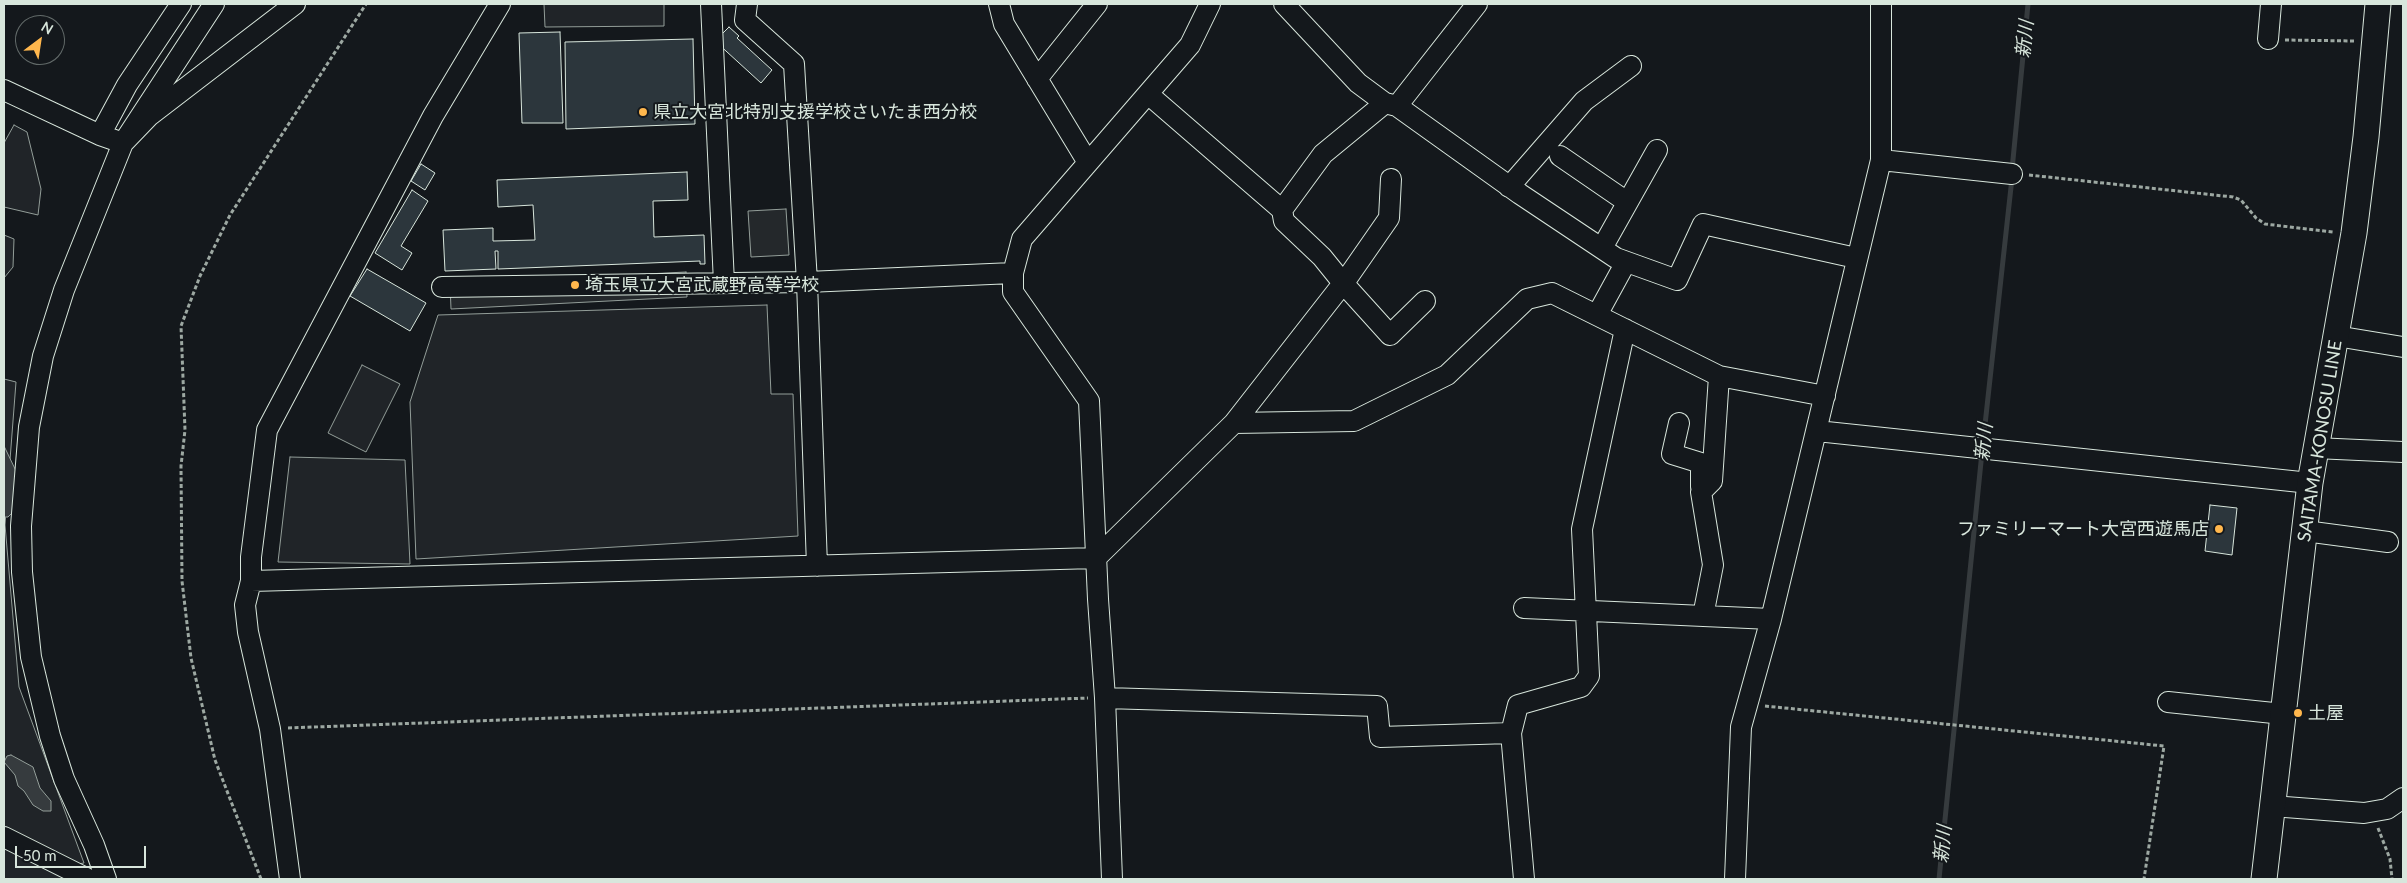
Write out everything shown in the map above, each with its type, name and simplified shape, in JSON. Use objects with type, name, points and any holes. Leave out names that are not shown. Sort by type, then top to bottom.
[{"type":"main road","name":"SAITAMA-KONOSU LINE","points":[[2264,879],[2310,483],[2354,234],[2366,137],[2378,4]]},
{"type":"street","points":[[100,135],[127,85],[181,4]]},
{"type":"street","points":[[106,879],[94,845],[64,779],[39,694],[27,624],[22,572],[21,526],[30,427],[44,356],[64,290],[124,142],[214,4]]},
{"type":"street","points":[[124,142],[149,116],[295,4]]},
{"type":"street","points":[[290,879],[270,729],[250,642],[245,606],[252,581],[251,557],[267,430],[432,116],[500,4]]},
{"type":"street","points":[[711,4],[724,283]]},
{"type":"street","points":[[747,4],[745,20],[794,64],[808,282],[817,566]]},
{"type":"street","points":[[999,4],[1004,24],[1087,161]]},
{"type":"street","points":[[1037,79],[1097,4]]},
{"type":"street","points":[[1112,879],[1105,698],[1089,401],[1013,292],[1013,273],[1022,239],[1087,161],[1190,45],[1210,4]]},
{"type":"street","points":[[1284,4],[1358,83],[1509,186],[1626,262],[1677,280],[1703,224],[1856,258]]},
{"type":"street","points":[[1282,210],[1323,154],[1391,105],[1477,4]]},
{"type":"street","points":[[1735,879],[1741,727],[1771,619],[1881,160],[1881,4]]},
{"type":"street","points":[[2268,39],[2271,4]]},
{"type":"street","points":[[1509,186],[1584,101],[1631,66]]},
{"type":"street","points":[[1148,94],[1282,210],[1284,221],[1322,257],[1390,335],[1425,301]]},
{"type":"street","points":[[6,95],[100,135],[124,142]]},
{"type":"street","points":[[1602,248],[1657,150]]},
{"type":"street","points":[[1560,156],[1628,202]]},
{"type":"street","points":[[1881,160],[2012,174]]},
{"type":"street","points":[[252,581],[1096,558],[1234,423],[1343,283],[1389,218],[1391,179]]},
{"type":"street","points":[[1598,316],[1626,262]]},
{"type":"street","points":[[442,287],[808,282],[1013,273]]},
{"type":"street","points":[[1234,423],[1354,421],[1447,375],[1527,299],[1552,293],[1719,376],[1825,396]]},
{"type":"street","points":[[1524,879],[1511,733],[1518,705],[1581,686],[1589,676],[1582,529],[1624,329]]},
{"type":"street","points":[[2336,336],[2403,347]]},
{"type":"street","points":[[1701,492],[1712,481],[1719,376]]},
{"type":"street","points":[[1679,423],[1672,454],[1701,463],[1701,492],[1713,566],[1703,616]]},
{"type":"street","points":[[1817,431],[2310,483]]},
{"type":"street","points":[[2315,448],[2403,452]]},
{"type":"street","points":[[2305,531],[2388,542]]},
{"type":"street","points":[[1524,608],[1771,619]]},
{"type":"street","points":[[1105,698],[1376,706],[1380,737],[1511,733]]},
{"type":"street","points":[[2168,702],[2283,714]]},
{"type":"street","points":[[2272,806],[2371,811],[2387,809],[2403,798]]},
{"type":"street","points":[[4,836],[88,879]]},
{"type":"path","points":[[261,879],[215,760],[191,658],[182,581],[181,466],[185,430],[181,326],[200,276],[230,215],[366,4]]},
{"type":"path","points":[[2268,39],[2374,42]]},
{"type":"path","points":[[2012,174],[2233,197],[2241,200],[2256,218],[2265,224],[2354,234]]},
{"type":"path","points":[[270,729],[1105,698]]},
{"type":"path","points":[[1747,704],[2164,746],[2144,879]]},
{"type":"path","points":[[2371,811],[2390,859],[2392,879]]},
{"type":"shaded area","points":[[544,4],[664,4],[664,26],[545,27]]},
{"type":"shaded area","points":[[14,125],[27,132],[41,189],[38,215],[4,207],[4,143]]},
{"type":"shaded area","points":[[786,209],[789,255],[751,257],[748,211]]},
{"type":"shaded area","points":[[4,235],[14,239],[13,267],[4,278]]},
{"type":"shaded area","points":[[686,272],[687,297],[451,309],[450,284]]},
{"type":"shaded area","points":[[767,305],[771,394],[793,394],[798,536],[416,559],[410,402],[438,315]]},
{"type":"shaded area","points":[[362,365],[400,384],[366,452],[328,433]]},
{"type":"shaded area","points":[[4,379],[16,382],[5,525],[19,687],[84,863],[78,864],[4,828]]},
{"type":"shaded area","points":[[4,446],[17,473],[18,507],[8,517],[4,517]]},
{"type":"shaded area","points":[[290,457],[405,460],[410,564],[278,562]]},
{"type":"shaded area","points":[[11,755],[33,767],[40,788],[51,801],[51,811],[43,811],[33,805],[24,791],[18,786],[15,775],[4,762],[7,756]]},
{"type":"shaded area","points":[[4,845],[74,879],[4,879]]},
{"type":"building","points":[[729,27],[739,36],[737,38],[772,70],[761,83],[715,41]]},
{"type":"building","points":[[560,32],[563,123],[522,123],[519,33]]},
{"type":"building","points":[[693,39],[695,124],[566,129],[565,42]]},
{"type":"building","points":[[421,164],[435,173],[425,190],[411,181]]},
{"type":"building","points":[[687,172],[688,200],[653,201],[654,237],[704,235],[705,264],[700,264],[700,261],[498,269],[498,251],[495,251],[496,269],[445,271],[443,230],[493,228],[493,241],[535,240],[533,205],[498,207],[497,180]]},
{"type":"building","points":[[412,190],[428,201],[401,246],[412,253],[402,270],[375,253]]},
{"type":"building","points":[[367,269],[426,303],[410,331],[350,296]]},
{"type":"building","points":[[2210,505],[2237,508],[2232,555],[2205,551]]},
{"type":"waterway","name":"新川","points":[[2012,170],[2028,4]]},
{"type":"waterway","name":"新川","points":[[1983,443],[2012,178]]},
{"type":"waterway","name":"新川","points":[[1939,879],[1982,452]]},
{"type":"place","name":"県立大宮北特別支援学校さいたま西分校","points":[[643,112]]},
{"type":"place","name":"埼玉県立大宮武蔵野高等学校","points":[[575,285]]},
{"type":"place","name":"ファミリーマート大宮西遊馬店","points":[[2219,529]]},
{"type":"place","name":"土屋","points":[[2298,713]]}]
